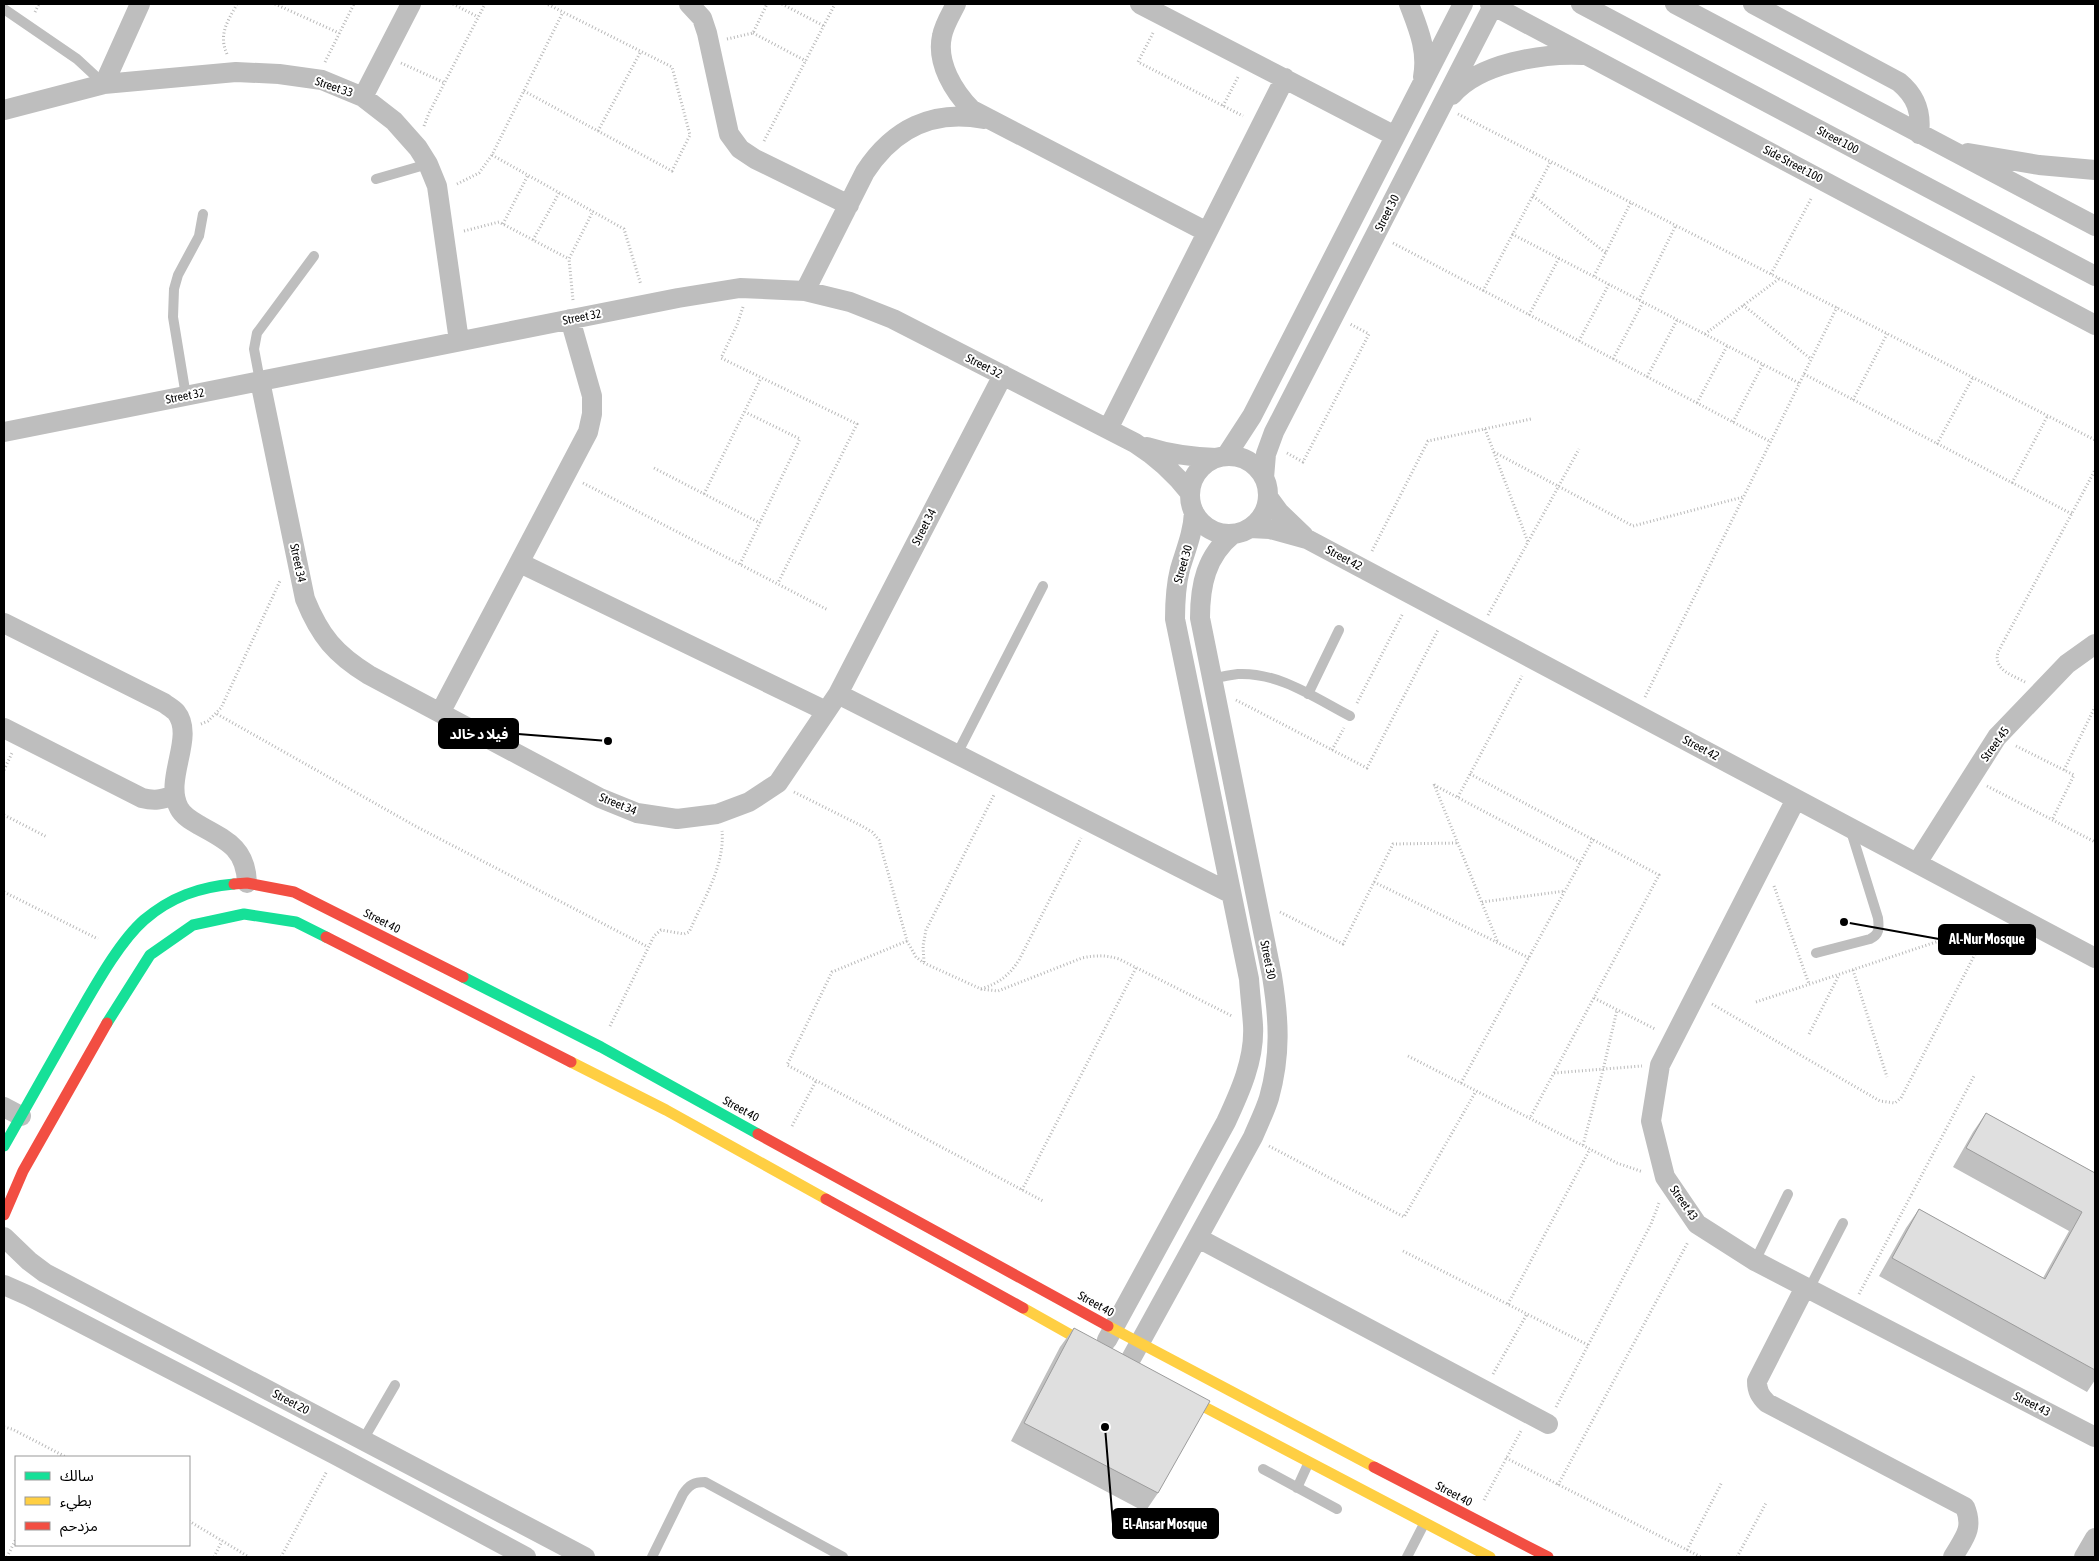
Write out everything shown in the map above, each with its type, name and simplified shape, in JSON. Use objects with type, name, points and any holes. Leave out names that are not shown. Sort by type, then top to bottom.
[{"type":"street","points":[[104,84],[140,4]]},
{"type":"street","points":[[363,97],[411,4]]},
{"type":"street","points":[[689,4],[702,18],[729,134],[740,149],[755,159],[848,205]]},
{"type":"street","points":[[956,4],[942,36],[941,50],[944,64],[960,98],[972,110],[986,119],[1207,232]]},
{"type":"street","points":[[1140,4],[1395,136]]},
{"type":"street","points":[[1409,4],[1421,35],[1424,52],[1421,85]]},
{"type":"street","points":[[1221,457],[1246,460],[1254,465],[1266,487],[1263,514],[1242,531],[1225,534],[1204,525],[1192,503],[1192,485],[1200,470],[1221,457],[1252,416],[1463,4]]},
{"type":"street","name":"Side Street 100","points":[[1492,4],[2095,325]]},
{"type":"street","name":"Street 30","points":[[1266,487],[1264,466],[1269,444],[1442,106],[1492,4]]},
{"type":"street","name":"Street 100","points":[[1581,4],[2095,276]]},
{"type":"street","points":[[1674,4],[2095,226]]},
{"type":"street","points":[[1753,4],[1899,82],[1908,89],[1919,110],[1921,121],[1919,134]]},
{"type":"street","points":[[1442,106],[1455,90],[1472,78],[1490,70],[1546,56],[1567,54],[1589,56]]},
{"type":"street","name":"Street 33","points":[[4,110],[104,84],[236,72],[279,74],[322,80],[363,97],[394,121],[423,156],[437,186],[459,341]]},
{"type":"street","points":[[1108,429],[1285,78]]},
{"type":"street","points":[[805,291],[848,205],[877,154],[893,138],[912,127],[938,119],[970,116],[986,119]]},
{"type":"street","points":[[1950,150],[2039,165],[2095,170]]},
{"type":"street","name":"Street 32","points":[[4,432],[573,318],[740,288],[805,291],[850,302],[893,319],[1135,443],[1163,452],[1221,457]]},
{"type":"street","points":[[440,713],[588,432],[592,414],[592,396],[573,318]]},
{"type":"street","name":"Street 34","points":[[260,381],[305,599],[315,622],[329,644],[347,662],[369,675],[600,798],[637,813],[677,819],[717,814],[750,802],[778,783],[838,694],[1003,376]]},
{"type":"street","name":"Street 32","points":[[1135,443],[1168,468],[1192,503]]},
{"type":"street","name":"Street 42","points":[[1266,487],[1292,527],[1307,539],[2095,958]]},
{"type":"street","name":"Street 30","points":[[1118,1361],[1113,1329],[1226,1122],[1240,1092],[1250,1060],[1253,1027],[1249,979],[1175,619],[1180,569],[1192,535],[1192,503]]},
{"type":"street","name":"Street 42","points":[[1242,531],[1270,529],[1307,539]]},
{"type":"street","name":"Street 30","points":[[1118,1361],[1139,1343],[1253,1137],[1270,1091],[1277,1058],[1278,1017],[1257,901],[1200,618],[1200,596],[1204,576],[1212,557],[1221,545],[1242,531]]},
{"type":"street","points":[[520,563],[826,711]]},
{"type":"street","points":[[4,623],[164,703],[176,712],[183,727],[174,795],[180,810],[192,821],[234,846],[244,864],[247,883]]},
{"type":"street","name":"Street 45","points":[[1917,863],[1997,737],[2067,664],[2095,644]]},
{"type":"street","points":[[838,694],[1230,893]]},
{"type":"street","points":[[4,728],[142,798],[164,799],[174,795]]},
{"type":"street","name":"Street 43","points":[[1796,798],[1660,1064],[1651,1121],[1664,1176],[1697,1224],[1755,1261],[2095,1437]]},
{"type":"street","name":"Street 40","points":[[4,1146],[12,1112],[119,950],[143,921],[174,900],[209,886],[247,883],[294,892],[601,1047],[1113,1329],[1474,1520],[1548,1557]]},
{"type":"street","points":[[4,1215],[24,1171],[121,998],[150,955],[193,925],[244,914],[296,922],[657,1106],[1118,1361]]},
{"type":"street","name":"Street 20","points":[[4,1237],[28,1261],[45,1273],[584,1557]]},
{"type":"street","points":[[1198,1238],[1548,1424]]},
{"type":"street","points":[[1138,1283],[1141,1291],[1148,1296],[1156,1299],[1165,1297]]},
{"type":"street","points":[[4,1285],[29,1296],[336,1455],[526,1557]]},
{"type":"street","points":[[1807,1288],[1757,1381],[1757,1389],[1761,1397],[1767,1403],[1965,1507],[1970,1519],[1967,1532],[1953,1557]]},
{"type":"street","points":[[1161,1384],[1424,1524],[1490,1557]]},
{"type":"street","points":[[2084,1557],[2095,1538]]},
{"type":"lane","points":[[4,9],[77,59],[104,84]]},
{"type":"lane","points":[[376,179],[423,156]]},
{"type":"lane","points":[[186,396],[173,318],[174,289],[178,275],[199,236],[202,214]]},
{"type":"lane","points":[[260,381],[254,349],[257,333],[314,256]]},
{"type":"lane","points":[[957,754],[1043,586]]},
{"type":"lane","points":[[1308,694],[1339,630]]},
{"type":"lane","points":[[1211,679],[1238,674],[1266,676],[1292,685],[1350,716]]},
{"type":"lane","points":[[1816,953],[1870,939],[1876,936],[1879,931],[1878,918],[1849,827]]},
{"type":"lane","points":[[1755,1261],[1788,1194]]},
{"type":"lane","points":[[1807,1288],[1843,1223]]},
{"type":"lane","points":[[363,1440],[395,1385]]},
{"type":"lane","points":[[1297,1488],[1309,1462]]},
{"type":"lane","points":[[1263,1469],[1337,1509]]},
{"type":"lane","points":[[653,1557],[683,1494],[688,1487],[696,1482],[705,1482],[843,1557]]},
{"type":"lane","points":[[1407,1557],[1424,1524]]},
{"type":"path","points":[[236,72],[222,37],[237,4]]},
{"type":"path","points":[[275,4],[339,33]]},
{"type":"path","points":[[322,80],[325,62],[354,4]]},
{"type":"path","points":[[453,4],[478,17]]},
{"type":"path","points":[[423,156],[429,113],[485,4]]},
{"type":"path","points":[[524,91],[672,171],[690,136],[672,67],[547,4]]},
{"type":"path","points":[[753,33],[768,4]]},
{"type":"path","points":[[782,4],[824,26]]},
{"type":"path","points":[[755,159],[835,4]]},
{"type":"path","points":[[437,186],[459,184],[479,173],[492,155],[563,12]]},
{"type":"path","points":[[1162,15],[1138,62],[1262,125]]},
{"type":"path","points":[[709,43],[753,33],[806,61]]},
{"type":"path","points":[[598,131],[641,51]]},
{"type":"path","points":[[385,55],[445,83]]},
{"type":"path","points":[[1223,106],[1247,59]]},
{"type":"path","points":[[1442,106],[2095,440]]},
{"type":"path","points":[[492,155],[624,229],[646,304]]},
{"type":"path","points":[[1483,291],[1550,161]]},
{"type":"path","points":[[503,224],[528,175]]},
{"type":"path","points":[[1771,274],[1821,180]]},
{"type":"path","points":[[533,240],[559,192]]},
{"type":"path","points":[[1533,196],[1606,253]]},
{"type":"path","points":[[1594,276],[1631,202]]},
{"type":"path","points":[[573,318],[569,259],[593,212]]},
{"type":"path","points":[[444,236],[499,222],[569,259]]},
{"type":"path","points":[[1614,359],[1676,225]]},
{"type":"path","points":[[1376,234],[1770,442]]},
{"type":"path","points":[[1512,234],[1800,383]]},
{"type":"path","points":[[1529,315],[1559,258]]},
{"type":"path","points":[[1705,334],[1780,278]]},
{"type":"path","points":[[1579,341],[1609,284]]},
{"type":"path","points":[[740,288],[743,300],[742,313],[721,358],[857,424],[778,583]]},
{"type":"path","points":[[1744,305],[1812,359]]},
{"type":"path","points":[[1637,714],[1837,307]]},
{"type":"path","points":[[1269,444],[1303,462],[1365,342],[1369,334],[1334,315]]},
{"type":"path","points":[[1648,377],[1677,320]]},
{"type":"path","points":[[1853,400],[1887,334]]},
{"type":"path","points":[[1697,404],[1727,346]]},
{"type":"path","points":[[1733,422],[1763,364]]},
{"type":"path","points":[[1804,374],[2072,514]]},
{"type":"path","points":[[1937,444],[1973,377]]},
{"type":"path","points":[[704,494],[761,378]]},
{"type":"path","points":[[740,564],[800,439],[745,412]]},
{"type":"path","points":[[2012,483],[2048,415]]},
{"type":"path","points":[[1364,568],[1428,441],[1531,419]]},
{"type":"path","points":[[1485,429],[1528,542]]},
{"type":"path","points":[[1480,630],[1579,449]]},
{"type":"path","points":[[1494,452],[1633,526],[1743,497]]},
{"type":"path","points":[[654,468],[760,523]]},
{"type":"path","points":[[2040,690],[2001,669],[1996,661],[1996,656],[2095,470]]},
{"type":"path","points":[[567,474],[828,610]]},
{"type":"path","points":[[183,727],[196,726],[208,722],[217,714],[295,549]]},
{"type":"path","points":[[1332,750],[1412,594]]},
{"type":"path","points":[[1458,797],[1532,658]]},
{"type":"path","points":[[2064,770],[2095,707]]},
{"type":"path","points":[[217,714],[417,827],[648,947]]},
{"type":"path","points":[[1997,737],[2074,775],[2052,820]]},
{"type":"path","points":[[1470,774],[1660,875],[1530,1118]]},
{"type":"path","points":[[924,963],[923,946],[926,930],[1003,778]]},
{"type":"path","points":[[1971,778],[2095,842]]},
{"type":"path","points":[[778,783],[862,826],[872,832],[879,840],[907,941],[916,957],[924,963],[981,989],[998,992],[1082,958],[1094,955],[1107,955],[1253,1027]]},
{"type":"path","points":[[1498,943],[1434,784],[1580,862]]},
{"type":"path","points":[[601,1047],[654,936],[661,930],[684,934],[689,932],[691,928],[720,859],[723,844],[722,828],[717,814]]},
{"type":"path","points":[[4,815],[47,837]]},
{"type":"path","points":[[981,989],[997,984],[1010,974],[1019,960],[1089,822]]},
{"type":"path","points":[[1461,1083],[1593,839]]},
{"type":"path","points":[[1257,901],[1343,944],[1394,844],[1458,843]]},
{"type":"path","points":[[1764,860],[1809,984]]},
{"type":"path","points":[[1374,882],[1529,958]]},
{"type":"path","points":[[1482,902],[1565,891]]},
{"type":"path","points":[[4,892],[119,950]]},
{"type":"path","points":[[1695,995],[1880,1101],[1895,1103],[1901,1098],[2000,907]]},
{"type":"path","points":[[1756,1002],[1960,934]]},
{"type":"path","points":[[907,941],[832,972],[787,1065],[1043,1201]]},
{"type":"path","points":[[1022,1190],[1136,968]]},
{"type":"path","points":[[1853,970],[1887,1077]]},
{"type":"path","points":[[1809,1034],[1839,974]]},
{"type":"path","points":[[1594,998],[1673,1038]]},
{"type":"path","points":[[1582,1145],[1603,1070],[1617,1010]]},
{"type":"path","points":[[1408,1056],[1632,1169],[1664,1176],[1657,1209],[1651,1224],[1548,1424]]},
{"type":"path","points":[[1554,1073],[1660,1064]]},
{"type":"path","points":[[1850,1310],[1974,1076]]},
{"type":"path","points":[[781,1146],[816,1080]]},
{"type":"path","points":[[1253,1137],[1404,1217],[1476,1091]]},
{"type":"path","points":[[1508,1304],[1590,1149]]},
{"type":"path","points":[[1558,1485],[1697,1224]]},
{"type":"path","points":[[1404,1251],[1588,1345]]},
{"type":"path","points":[[1484,1390],[1526,1314]]},
{"type":"path","points":[[1474,1520],[1529,1414]]},
{"type":"path","points":[[4,1427],[12,1429],[59,1456]]},
{"type":"path","points":[[281,1557],[336,1455]]},
{"type":"path","points":[[1506,1458],[1701,1557]]},
{"type":"path","points":[[1687,1550],[1722,1482]]},
{"type":"path","points":[[1738,1557],[1766,1503]]},
{"type":"path","points":[[190,1522],[250,1557]]},
{"type":"path","points":[[5,1557],[15,1541]]},
{"type":"path","points":[[214,1557],[222,1541]]},
{"type":"building","points":[[1986,1113],[2095,1173],[2095,1370],[1892,1258],[1919,1209],[2045,1279],[2082,1212],[1966,1148]]},
{"type":"building","points":[[1074,1328],[1210,1401],[1158,1493],[1024,1423]]},
{"type":"traffic: fast","points":[[4,1146],[99,979],[125,940],[144,920],[175,899],[197,891],[234,884]]},
{"type":"traffic: fast","points":[[107,1023],[150,955],[193,925],[244,914],[296,922],[326,937]]},
{"type":"traffic: fast","points":[[463,977],[601,1047],[758,1134]]},
{"type":"traffic: slow","points":[[571,1062],[666,1110],[826,1199]]},
{"type":"traffic: slow","points":[[1023,1308],[1103,1353]]},
{"type":"traffic: slow","points":[[1108,1326],[1374,1467]]},
{"type":"traffic: slow","points":[[1174,1391],[1490,1557]]},
{"type":"traffic: jam","points":[[234,884],[247,883],[294,892],[463,977]]},
{"type":"traffic: jam","points":[[326,937],[571,1062]]},
{"type":"traffic: jam","points":[[4,1215],[23,1171],[107,1023]]},
{"type":"traffic: jam","points":[[758,1134],[1108,1326]]},
{"type":"traffic: jam","points":[[826,1199],[1023,1308]]},
{"type":"traffic: jam","points":[[1374,1467],[1548,1557]]},
{"type":"place","name":"فيلا د خالد","points":[[608,741]]},
{"type":"place","name":"Al-Nur Mosque","points":[[1844,922]]},
{"type":"place","name":"El-Ansar Mosque","points":[[1105,1427]]}]
